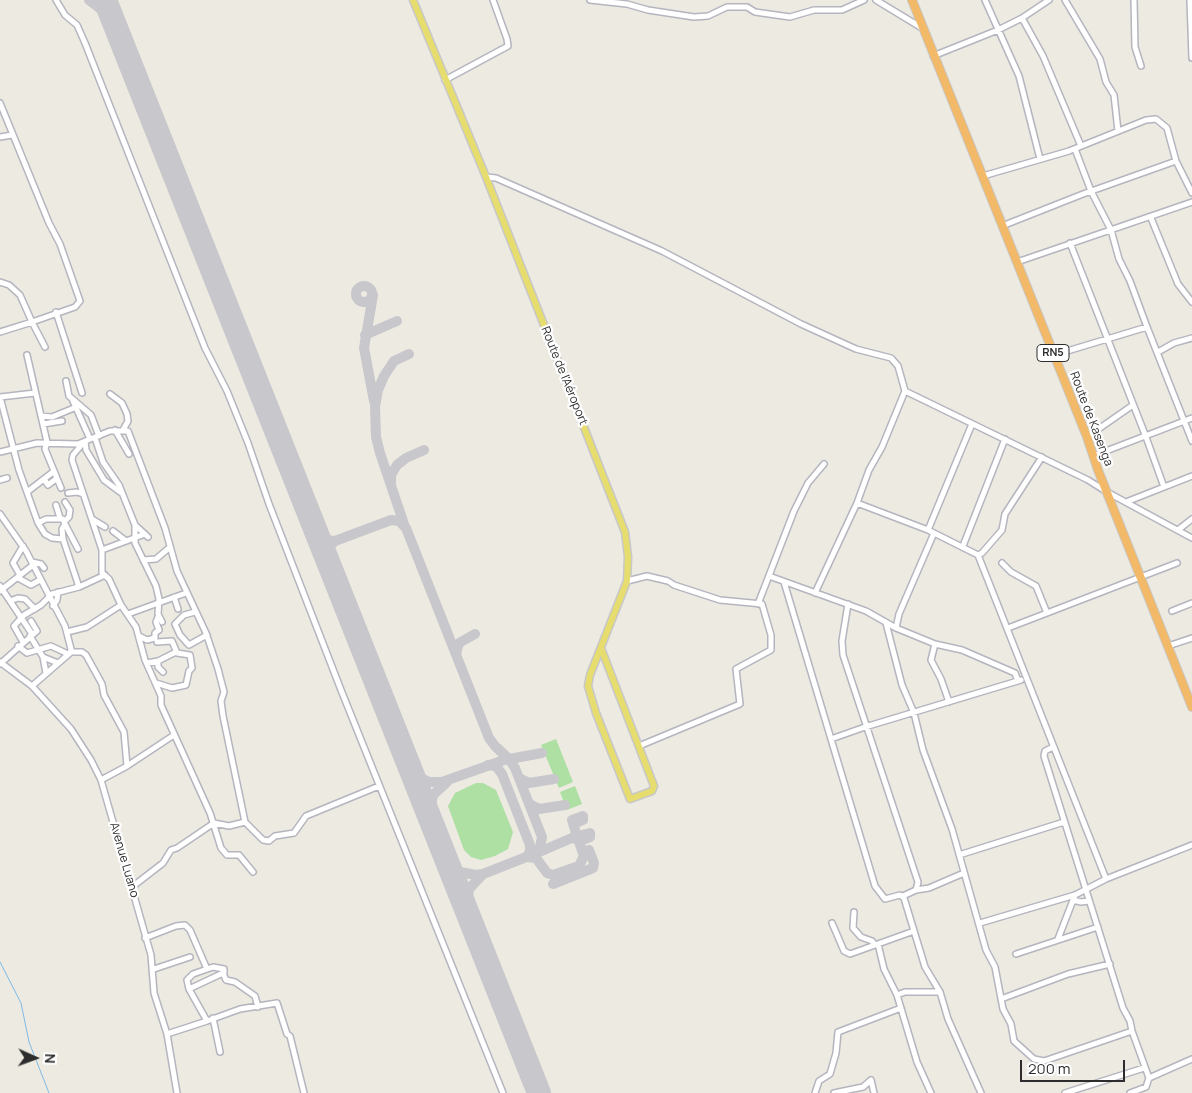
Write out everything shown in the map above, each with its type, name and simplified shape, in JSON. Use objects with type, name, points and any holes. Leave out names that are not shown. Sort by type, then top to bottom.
[{"type":"highway","name":"Route de Kasenga","points":[[912,0],[1087,437],[1098,470],[1192,707]]},
{"type":"main road","name":"Route de l'Aéroport","points":[[413,0],[486,177],[625,532],[628,557],[626,581],[590,675],[589,690],[630,800],[652,790],[654,786],[639,746]]},
{"type":"main road","points":[[601,648],[639,746]]},
{"type":"street","points":[[56,0],[65,15],[77,25],[85,43],[205,348],[226,390],[248,443],[269,504],[503,1093]]},
{"type":"street","points":[[446,80],[508,46],[493,0]]},
{"type":"street","points":[[590,0],[627,4],[648,10],[694,17],[708,16],[728,7],[747,7],[754,12],[790,17],[814,10],[842,10],[864,0]]},
{"type":"street","points":[[876,0],[923,28]]},
{"type":"street","points":[[985,0],[1019,76],[1040,159]]},
{"type":"street","points":[[933,56],[998,30],[1022,18],[1049,0]]},
{"type":"street","points":[[1065,0],[1100,59],[1106,82],[1114,95],[1118,131]]},
{"type":"street","points":[[1134,0],[1135,47],[1141,66]]},
{"type":"street","points":[[1190,0],[1192,58]]},
{"type":"street","points":[[1022,18],[1043,56],[1078,148],[1091,191],[1110,230],[1119,259],[1130,281],[1192,441]]},
{"type":"street","points":[[0,103],[60,244],[80,301],[75,307],[0,332]]},
{"type":"street","points":[[983,176],[1078,148],[1146,120],[1156,119],[1167,128],[1176,161],[1192,192]]},
{"type":"street","points":[[0,137],[12,134]]},
{"type":"street","points":[[1002,226],[1091,191],[1176,161]]},
{"type":"street","points":[[486,177],[496,178],[662,251],[801,324],[848,345],[887,356],[898,366],[905,391],[882,447],[869,470],[857,503],[815,593]]},
{"type":"street","points":[[1017,262],[1070,243],[1151,218],[1192,202]]},
{"type":"street","points":[[1151,218],[1178,284],[1192,302]]},
{"type":"street","points":[[1070,243],[1164,488]]},
{"type":"street","points":[[0,282],[10,285],[20,295],[45,347]]},
{"type":"street","points":[[56,312],[82,393]]},
{"type":"street","points":[[1054,355],[1106,338],[1130,334],[1147,328]]},
{"type":"street","points":[[1158,352],[1174,342],[1192,338]]},
{"type":"street","points":[[27,355],[47,442],[45,449],[61,488]]},
{"type":"street","points":[[66,381],[68,393],[73,401],[91,414],[91,439],[86,450],[104,480],[120,492]]},
{"type":"street","points":[[905,391],[1088,480],[1192,538]]},
{"type":"street","points":[[35,393],[0,397],[27,492],[38,523],[45,534],[52,538],[62,538]]},
{"type":"street","points":[[110,394],[122,403],[127,414],[128,422],[123,430]]},
{"type":"street","points":[[73,401],[74,408],[104,463],[116,480],[135,524],[147,535],[135,541],[126,541],[102,550]]},
{"type":"street","points":[[1087,437],[1133,405]]},
{"type":"street","points":[[40,416],[52,417],[74,408]]},
{"type":"street","points":[[1093,456],[1192,418]]},
{"type":"street","points":[[43,424],[62,421]]},
{"type":"street","points":[[896,628],[899,614],[972,424]]},
{"type":"street","points":[[0,452],[47,442],[73,444],[115,430],[128,431],[186,593],[206,635],[222,681],[224,692],[221,701],[223,716],[245,822],[263,840],[269,841],[275,836],[294,833],[306,816],[380,786]]},
{"type":"street","points":[[115,430],[129,454]]},
{"type":"street","points":[[91,439],[76,452],[72,460],[102,550],[101,570],[109,578],[136,627],[147,663],[161,696],[160,704],[214,823],[217,840],[225,854],[239,855],[253,872]]},
{"type":"street","points":[[963,546],[1005,440]]},
{"type":"street","points":[[73,444],[76,452]]},
{"type":"street","points":[[978,555],[982,553],[1004,527],[1005,514],[1042,457]]},
{"type":"street","points":[[758,604],[794,511],[808,483],[824,464]]},
{"type":"street","points":[[1088,480],[1098,470]]},
{"type":"street","points":[[27,492],[53,472]]},
{"type":"street","points":[[1126,502],[1192,476]]},
{"type":"street","points":[[0,480],[7,478]]},
{"type":"street","points":[[44,479],[48,485],[56,479]]},
{"type":"street","points":[[68,493],[77,492],[83,494]]},
{"type":"street","points":[[38,523],[46,519],[64,521],[69,518],[69,506],[65,502]]},
{"type":"street","points":[[857,503],[931,532],[978,555],[1053,747],[1081,811],[1106,879]]},
{"type":"street","points":[[56,506],[71,536],[68,540],[76,546]]},
{"type":"street","points":[[0,514],[23,546],[67,632],[69,653]]},
{"type":"street","points":[[92,519],[105,527]]},
{"type":"street","points":[[1178,530],[1192,519]]},
{"type":"street","points":[[64,521],[62,538],[79,587]]},
{"type":"street","points":[[135,524],[135,541],[155,583],[160,619],[156,622],[159,630],[155,632],[154,638],[148,640],[142,649]]},
{"type":"street","points":[[113,531],[126,541]]},
{"type":"street","points":[[23,546],[13,564],[19,576],[32,585],[40,580]]},
{"type":"street","points":[[143,560],[156,559],[170,548]]},
{"type":"street","points":[[1002,563],[1011,572],[1036,586],[1048,613]]},
{"type":"street","points":[[27,636],[22,618],[1,589],[32,564],[41,564],[44,568]]},
{"type":"street","points":[[1008,628],[1178,564]]},
{"type":"street","points":[[46,673],[43,657],[27,636],[14,626],[49,597],[58,592],[79,587],[105,575]]},
{"type":"street","points":[[626,581],[647,576],[668,581],[674,585],[720,600],[762,604],[769,625],[771,650],[737,668],[740,704],[639,746]]},
{"type":"street","points":[[769,576],[866,611],[896,628],[935,644],[962,650],[1015,673],[1018,681]]},
{"type":"street","points":[[784,582],[875,886],[885,899],[929,888],[964,874]]},
{"type":"street","points":[[53,606],[58,600],[58,592]]},
{"type":"street","points":[[128,614],[186,593]]},
{"type":"street","points":[[10,601],[17,598],[25,599],[35,609]]},
{"type":"street","points":[[174,598],[178,609]]},
{"type":"street","points":[[67,632],[87,627],[122,604]]},
{"type":"street","points":[[848,604],[842,641],[843,655],[865,727],[918,882],[916,890]]},
{"type":"street","points":[[1172,612],[1192,604]]},
{"type":"street","points":[[0,663],[27,636],[31,621],[29,612]]},
{"type":"street","points":[[195,612],[183,616],[176,624],[180,634],[189,645],[206,635]]},
{"type":"street","points":[[886,622],[902,685],[914,713],[923,750],[959,855],[980,923],[986,950],[995,967],[1003,1009],[1012,1024],[1016,1044],[1039,1060],[1044,1061],[1132,1032]]},
{"type":"street","points":[[139,636],[148,640]]},
{"type":"street","points":[[1168,646],[1192,638]]},
{"type":"street","points":[[156,683],[172,688],[187,684],[189,671],[192,668],[191,657],[188,654],[182,655],[176,652],[172,641],[157,642]]},
{"type":"street","points":[[935,644],[931,660],[941,679],[949,702]]},
{"type":"street","points":[[18,646],[27,653],[53,646],[69,653],[82,652],[86,655],[102,684],[104,695],[124,732],[127,766]]},
{"type":"street","points":[[147,663],[158,661],[176,652]]},
{"type":"street","points":[[32,686],[69,653]]},
{"type":"street","points":[[43,657],[58,663]]},
{"type":"street","points":[[158,661],[158,667],[163,672]]},
{"type":"street","name":"Avenue Luano","points":[[0,663],[32,686],[70,729],[91,760],[101,780],[154,969],[154,993],[167,1034],[177,1093]]},
{"type":"street","points":[[831,739],[1026,679]]},
{"type":"street","points":[[101,780],[127,766],[174,735]]},
{"type":"street","points":[[1053,747],[1045,751],[1044,756],[1123,1008],[1130,1021],[1132,1032],[1149,1078],[1146,1087],[1130,1093]]},
{"type":"street","points":[[132,887],[163,863],[171,850],[178,848],[214,823],[229,826],[245,822]]},
{"type":"street","points":[[959,855],[1064,822]]},
{"type":"street","points":[[980,923],[1074,897],[1106,879],[1192,846]]},
{"type":"street","points":[[903,896],[925,967],[940,992],[948,1019],[981,1093]]},
{"type":"street","points":[[1074,897],[1081,902],[1089,901]]},
{"type":"street","points":[[1058,939],[1074,897]]},
{"type":"street","points":[[854,912],[853,928],[862,937],[876,945],[884,969],[897,995],[917,1062],[930,1093]]},
{"type":"street","points":[[832,923],[846,954],[914,931]]},
{"type":"street","points":[[145,938],[176,926],[185,925],[190,930],[207,969]]},
{"type":"street","points":[[1016,954],[1098,927]]},
{"type":"street","points":[[154,969],[190,957]]},
{"type":"street","points":[[1001,999],[1068,974],[1110,964]]},
{"type":"street","points":[[207,1020],[189,989],[187,981],[190,976],[213,967],[222,968],[226,980],[235,982],[255,996],[258,1007]]},
{"type":"street","points":[[189,989],[224,973]]},
{"type":"street","points":[[897,995],[905,992],[940,992]]},
{"type":"street","points":[[167,1034],[240,1009],[277,1003],[287,1034],[290,1036],[304,1093]]},
{"type":"street","points":[[815,1093],[820,1081],[830,1074],[836,1053],[838,1032],[901,1008]]},
{"type":"street","points":[[213,1018],[220,1052]]},
{"type":"street","points":[[1149,1078],[1192,1059]]},
{"type":"street","points":[[1065,1093],[1144,1068]]},
{"type":"street","points":[[834,1093],[863,1087],[871,1080],[874,1093]]},
{"type":"green space","points":[[556,739],[573,782],[559,788],[541,745]]},
{"type":"green space","points":[[476,783],[483,783],[496,790],[513,832],[508,849],[495,856],[481,860],[471,857],[464,850],[448,806],[455,793]]},
{"type":"green space","points":[[575,786],[582,804],[567,810],[560,792]]},
{"type":"waterway","points":[[0,962],[21,1003],[29,1042],[49,1093]]},
{"type":"taxiway","points":[[89,0],[106,13],[116,26]]},
{"type":"taxiway","points":[[361,286],[367,286],[372,291],[372,294],[370,300],[361,302],[356,297],[356,291],[361,286]]},
{"type":"taxiway","points":[[373,295],[364,348],[374,401]]},
{"type":"taxiway","points":[[365,335],[397,321]]},
{"type":"taxiway","points":[[405,527],[380,453],[376,437],[375,407],[378,390],[384,376],[394,361],[409,354]]},
{"type":"taxiway","points":[[391,483],[391,475],[397,465],[406,458],[424,450]]},
{"type":"taxiway","points":[[317,534],[325,540],[335,541],[391,520],[399,521],[406,528],[489,738],[515,768],[542,837],[540,847],[534,854],[483,874],[476,875],[460,872],[449,863],[444,854]]},
{"type":"taxiway","points":[[327,559],[329,547],[335,541]]},
{"type":"taxiway","points":[[456,654],[459,643],[475,634]]},
{"type":"taxiway","points":[[408,763],[421,778],[429,782],[442,782],[504,760],[542,753]]},
{"type":"taxiway","points":[[488,765],[496,766],[502,774],[530,845],[530,852],[526,857]]},
{"type":"taxiway","points":[[519,778],[529,783],[554,779]]},
{"type":"taxiway","points":[[429,816],[433,795],[447,782]]},
{"type":"taxiway","points":[[530,804],[539,809],[565,805]]},
{"type":"taxiway","points":[[537,853],[574,837],[576,833],[572,820],[583,816],[583,820],[576,823]]},
{"type":"taxiway","points":[[574,837],[590,833],[590,837],[582,840]]},
{"type":"taxiway","points":[[527,857],[536,858],[547,873],[553,875],[579,866],[584,856],[578,839],[573,838]]},
{"type":"taxiway","points":[[553,884],[593,868],[594,863],[589,850]]},
{"type":"taxiway","points":[[466,911],[469,889],[483,874]]},
{"type":"runway","points":[[105,0],[539,1093]]}]
